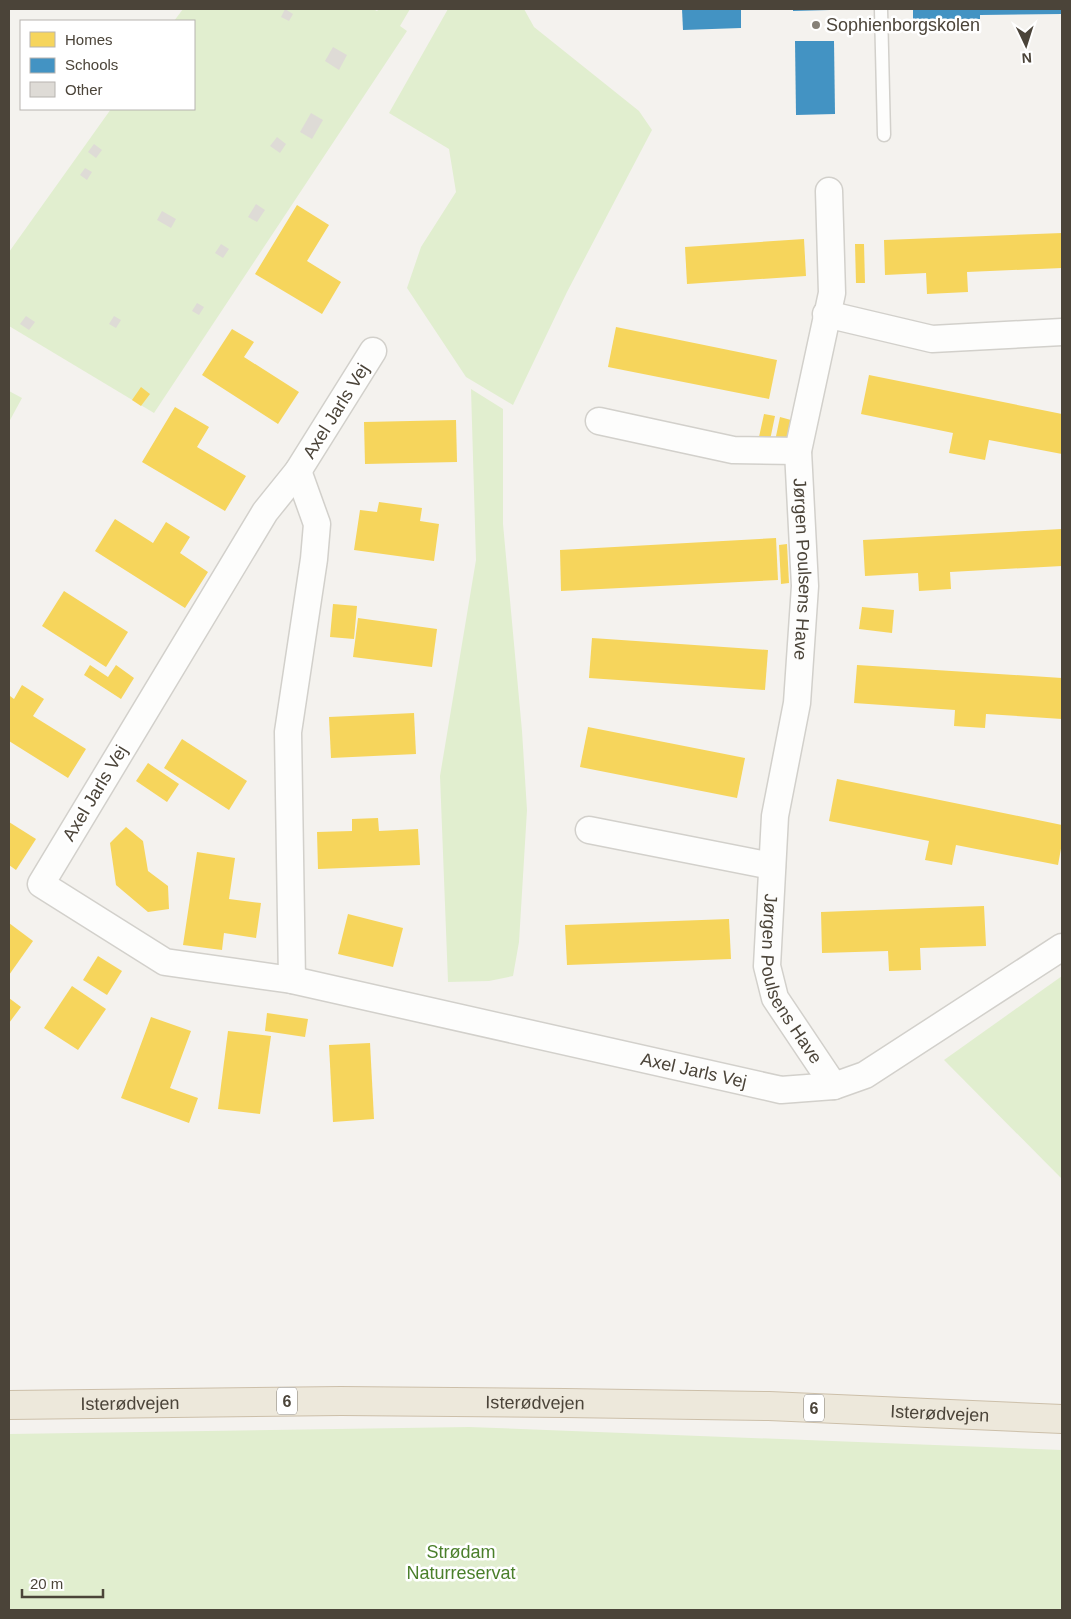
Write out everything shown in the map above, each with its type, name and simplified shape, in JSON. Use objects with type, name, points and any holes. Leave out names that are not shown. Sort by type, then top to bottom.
[{"type":"highway","name":"Isterødvejen","points":[[9,1405],[341,1401],[575,1403],[769,1406],[1062,1419]]},
{"type":"street","name":"Jørgen Poulsens Have","points":[[829,191],[832,293],[798,451],[805,586],[797,703],[775,816],[767,966],[775,998],[834,1086]]},
{"type":"street","points":[[826,314],[932,339],[1062,332]]},
{"type":"street","name":"Axel Jarls Vej","points":[[373,351],[298,472],[266,512],[41,884],[165,962],[292,980],[781,1090],[834,1086],[865,1075],[1062,947]]},
{"type":"street","points":[[599,421],[734,450],[798,451]]},
{"type":"street","name":"Axel Jarls Vej","points":[[292,980],[288,732],[314,559],[317,524],[298,472]]},
{"type":"street","name":"Jørgen Poulsens Have","points":[[590,830],[772,866]]},
{"type":"lane","points":[[881,9],[884,135]]},
{"type":"green space","points":[[183,9],[373,9],[377,11],[379,9],[410,9],[400,26],[407,31],[154,413],[9,326],[9,252],[110,110],[195,110],[195,20],[175,20]]},
{"type":"green space","points":[[448,9],[524,9],[534,27],[639,111],[652,130],[567,292],[513,405],[466,377],[407,288],[421,247],[456,192],[449,149],[389,113]]},
{"type":"green space","points":[[471,389],[503,409],[503,524],[522,731],[527,810],[519,942],[513,976],[489,981],[448,982],[440,776],[476,560]]},
{"type":"green space","points":[[9,391],[22,398],[9,422]]},
{"type":"green space","points":[[1062,976],[1062,1179],[944,1060]]},
{"type":"green space","name":"Strødam Naturreservat","points":[[469,1427],[1062,1450],[1062,1610],[9,1610],[9,1434]]},
{"type":"building: Homes","points":[[297,205],[329,225],[307,261],[341,282],[322,314],[255,274]]},
{"type":"building: Homes","points":[[1062,233],[1062,268],[967,272],[968,292],[927,294],[926,273],[885,275],[884,240]]},
{"type":"building: Homes","points":[[804,239],[806,276],[687,284],[685,247]]},
{"type":"building: Homes","points":[[855,244],[864,244],[865,283],[856,283]]},
{"type":"building: Homes","points":[[616,327],[777,360],[769,399],[608,367]]},
{"type":"building: Homes","points":[[232,329],[254,342],[244,357],[299,392],[278,424],[202,375]]},
{"type":"building: Homes","points":[[869,375],[1062,414],[1062,454],[989,440],[985,460],[949,453],[953,433],[861,414]]},
{"type":"building: Homes","points":[[141,387],[150,394],[141,406],[132,400]]},
{"type":"building: Homes","points":[[175,407],[209,427],[197,447],[246,476],[225,511],[142,462]]},
{"type":"building: Homes","points":[[764,414],[775,416],[770,440],[759,437]]},
{"type":"building: Homes","points":[[780,417],[791,420],[786,443],[775,441]]},
{"type":"building: Homes","points":[[456,420],[457,462],[365,464],[364,422]]},
{"type":"building: Homes","points":[[379,502],[422,508],[420,521],[439,524],[434,561],[354,550],[360,510],[377,512]]},
{"type":"building: Homes","points":[[115,519],[153,543],[166,522],[190,537],[180,553],[208,572],[185,608],[95,551]]},
{"type":"building: Homes","points":[[1062,529],[1062,566],[950,572],[951,589],[919,591],[918,573],[865,576],[863,540]]},
{"type":"building: Homes","points":[[776,538],[778,580],[561,591],[560,550]]},
{"type":"building: Homes","points":[[787,544],[789,583],[781,584],[779,545]]},
{"type":"building: Homes","points":[[64,591],[128,632],[106,667],[42,626]]},
{"type":"building: Homes","points":[[333,604],[357,606],[354,639],[330,637]]},
{"type":"building: Homes","points":[[862,607],[894,610],[892,633],[859,629]]},
{"type":"building: Homes","points":[[358,618],[437,629],[432,667],[353,657]]},
{"type":"building: Homes","points":[[592,638],[768,650],[765,690],[589,678]]},
{"type":"building: Homes","points":[[90,665],[108,677],[116,665],[134,678],[121,699],[84,675]]},
{"type":"building: Homes","points":[[857,665],[1062,678],[1062,719],[986,714],[985,728],[954,726],[955,710],[854,703]]},
{"type":"building: Homes","points":[[22,685],[44,699],[33,716],[86,749],[68,778],[9,741],[9,698],[10,696],[14,699]]},
{"type":"building: Homes","points":[[414,713],[416,754],[331,758],[329,717]]},
{"type":"building: Homes","points":[[588,727],[745,758],[737,798],[580,767]]},
{"type":"building: Homes","points":[[182,739],[247,781],[229,810],[164,768]]},
{"type":"building: Homes","points":[[148,763],[179,784],[167,802],[136,781]]},
{"type":"building: Homes","points":[[837,779],[1062,825],[1062,843],[1058,865],[956,845],[952,865],[925,860],[929,841],[829,821]]},
{"type":"building: Homes","points":[[378,818],[379,831],[418,829],[420,865],[318,869],[317,832],[352,831],[352,819]]},
{"type":"building: Homes","points":[[9,822],[36,839],[16,870],[9,865]]},
{"type":"building: Homes","points":[[126,827],[143,841],[148,871],[168,886],[169,909],[148,912],[116,885],[110,843]]},
{"type":"building: Homes","points":[[197,852],[235,858],[229,899],[261,903],[256,938],[224,933],[222,950],[183,945]]},
{"type":"building: Homes","points":[[984,906],[986,946],[920,948],[921,970],[889,971],[888,951],[822,953],[821,912]]},
{"type":"building: Homes","points":[[348,914],[403,928],[393,967],[338,954]]},
{"type":"building: Homes","points":[[729,919],[731,959],[567,965],[565,925]]},
{"type":"building: Homes","points":[[9,923],[33,941],[9,975]]},
{"type":"building: Homes","points":[[98,956],[122,971],[107,995],[83,980]]},
{"type":"building: Homes","points":[[72,986],[106,1009],[78,1050],[44,1028]]},
{"type":"building: Homes","points":[[9,998],[21,1007],[9,1023]]},
{"type":"building: Homes","points":[[267,1013],[308,1019],[305,1037],[265,1031]]},
{"type":"building: Homes","points":[[151,1017],[191,1031],[170,1088],[198,1098],[189,1123],[121,1098]]},
{"type":"building: Homes","points":[[228,1031],[271,1036],[260,1114],[218,1109]]},
{"type":"building: Homes","points":[[370,1043],[374,1119],[333,1122],[329,1045]]},
{"type":"building: Schools","points":[[682,9],[741,9],[741,28],[683,30]]},
{"type":"building: Schools","points":[[793,9],[830,9],[830,10],[793,11]]},
{"type":"building: Schools","points":[[913,9],[1062,9],[1062,14],[980,15],[980,19],[913,20]]},
{"type":"building: Schools","points":[[795,41],[834,41],[835,114],[796,115]]},
{"type":"building: Other","points":[[285,9],[293,14],[289,21],[281,17]]},
{"type":"building: Other","points":[[333,47],[347,55],[339,70],[325,61]]},
{"type":"building: Other","points":[[311,113],[323,120],[312,139],[300,132]]},
{"type":"building: Other","points":[[277,137],[286,144],[280,153],[270,146]]},
{"type":"building: Other","points":[[94,144],[102,150],[96,158],[88,152]]},
{"type":"building: Other","points":[[85,168],[92,172],[87,180],[80,175]]},
{"type":"building: Other","points":[[256,204],[265,210],[257,222],[248,217]]},
{"type":"building: Other","points":[[162,211],[176,219],[171,228],[157,220]]},
{"type":"building: Other","points":[[221,244],[229,249],[223,258],[215,253]]},
{"type":"building: Other","points":[[197,303],[204,307],[199,315],[192,311]]},
{"type":"building: Other","points":[[26,316],[35,322],[29,330],[20,324]]},
{"type":"building: Other","points":[[114,316],[121,320],[116,328],[109,324]]},
{"type":"place","name":"Sophienborgskolen","points":[[816,25]]}]
